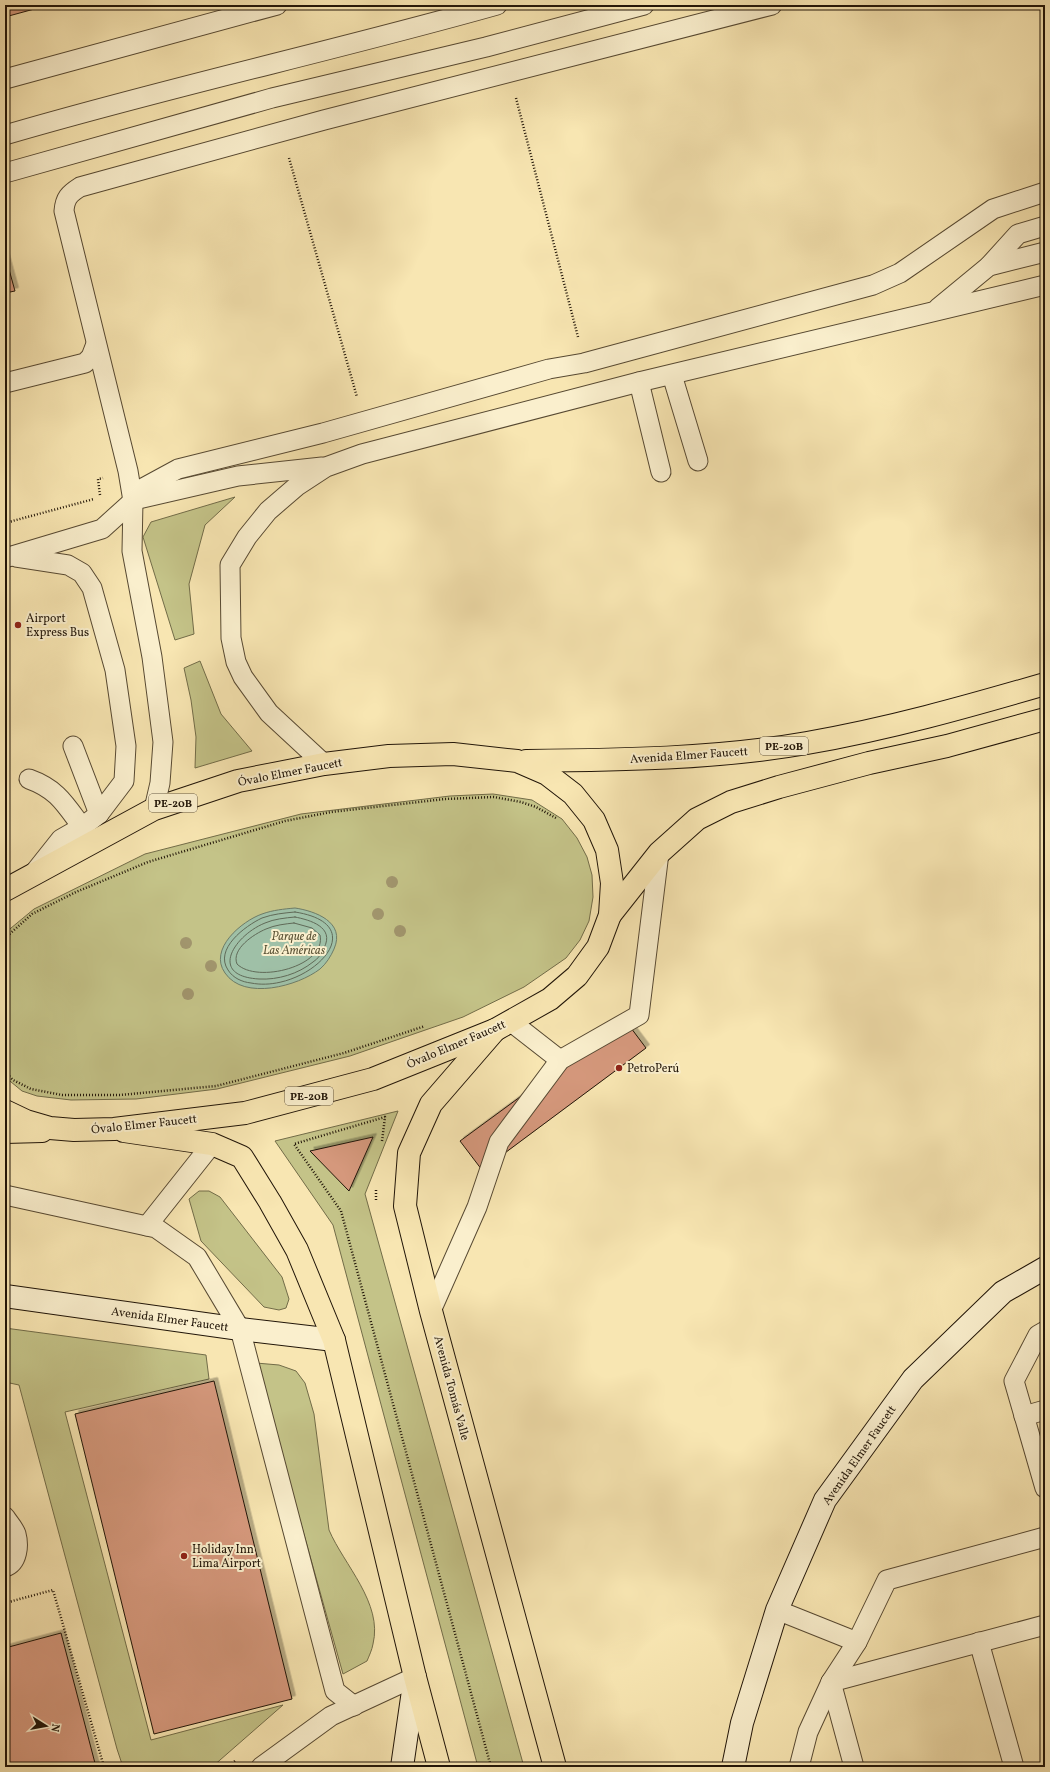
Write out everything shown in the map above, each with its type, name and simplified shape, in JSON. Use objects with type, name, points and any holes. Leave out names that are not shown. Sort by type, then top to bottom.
[{"type":"main road","name":"Avenida Elmer Faucett","points":[[517,761],[626,760],[741,752],[806,744],[885,728],[1045,684]]},
{"type":"main road","name":"PE-20B","points":[[610,915],[659,853],[697,820],[731,802],[786,785],[869,763],[947,746],[1045,719]]},
{"type":"main road","name":"Óvalo Elmer Faucett","points":[[5,890],[154,809],[238,781],[324,764],[389,756],[453,754],[517,761],[547,774],[573,794],[594,820],[607,850],[612,883],[610,915],[598,947],[577,976],[550,999],[502,1026],[373,1079],[245,1113],[114,1129],[74,1130],[50,1128],[26,1121],[5,1110]]},
{"type":"main road","name":"Avenida Tomás Valle","points":[[502,1026],[431,1104],[408,1153],[405,1206],[430,1311],[555,1767]]},
{"type":"main road","points":[[114,1129],[212,1144],[242,1157],[297,1250],[334,1340],[415,1677],[439,1767]]},
{"type":"main road","name":"PE-20B","points":[[5,1132],[74,1130]]},
{"type":"street","name":"Avenida Elmer Faucett","points":[[733,1767],[742,1723],[777,1610],[825,1500],[913,1379],[1003,1292],[1045,1268]]},
{"type":"street","name":"Avenida Elmer Faucett","points":[[5,1296],[240,1329],[334,1340]]},
{"type":"street","points":[[402,1767],[415,1677]]},
{"type":"lane","points":[[5,79],[277,5]]},
{"type":"lane","points":[[5,135],[90,110],[497,5]]},
{"type":"lane","points":[[5,173],[272,98],[486,47],[644,5]]},
{"type":"lane","points":[[154,809],[160,783],[163,742],[152,658],[132,551],[133,501],[128,471],[64,211],[64,202],[69,193],[80,187],[324,120],[772,5]]},
{"type":"lane","points":[[8,557],[102,529],[133,501],[143,488],[178,469],[323,433],[548,369],[584,363],[878,283],[900,273],[993,209],[1045,192]]},
{"type":"lane","points":[[936,310],[989,266],[1018,234],[1045,226]]},
{"type":"lane","points":[[989,266],[1045,252]]},
{"type":"lane","points":[[324,764],[269,713],[243,677],[236,662],[231,638],[230,565],[247,537],[268,510],[297,486],[326,467],[362,454],[639,382],[1045,285]]},
{"type":"lane","points":[[5,383],[85,363],[91,357],[96,344]]},
{"type":"lane","points":[[672,375],[698,461]]},
{"type":"lane","points":[[639,382],[661,472]]},
{"type":"lane","points":[[133,501],[238,476],[326,467]]},
{"type":"lane","points":[[8,557],[68,566],[82,574],[92,588],[115,670],[126,746],[124,781],[99,814],[62,840],[33,874]]},
{"type":"lane","points":[[73,746],[99,814]]},
{"type":"lane","points":[[29,779],[42,784],[57,794],[82,827]]},
{"type":"lane","points":[[430,1311],[477,1207],[499,1142],[560,1060],[639,1015],[659,853]]},
{"type":"lane","points":[[502,1026],[560,1060]]},
{"type":"lane","points":[[147,1226],[212,1144]]},
{"type":"lane","points":[[5,1195],[156,1228],[197,1257],[240,1329],[335,1691],[354,1706]]},
{"type":"lane","points":[[1045,1331],[1038,1335],[1014,1381],[1045,1488]]},
{"type":"lane","points":[[1024,1416],[1045,1410]]},
{"type":"lane","points":[[5,1517],[16,1533],[17,1555],[9,1566],[5,1567]]},
{"type":"lane","points":[[799,1767],[808,1732],[832,1682],[857,1642],[886,1580],[1045,1537]]},
{"type":"lane","points":[[777,1610],[857,1642]]},
{"type":"lane","points":[[832,1682],[1045,1625]]},
{"type":"lane","points":[[979,1642],[1014,1767]]},
{"type":"lane","points":[[261,1767],[331,1716],[415,1677]]},
{"type":"lane","points":[[832,1682],[854,1767]]},
{"type":"path","points":[[516,98],[584,363]]},
{"type":"path","points":[[288,155],[358,402]]},
{"type":"path","points":[[5,523],[95,499],[100,495],[98,479],[128,471]]},
{"type":"path","points":[[5,938],[32,914],[76,892],[148,862],[285,821],[331,812],[445,799],[494,797],[521,802],[536,807],[559,820]]},
{"type":"path","points":[[5,1072],[13,1080],[31,1089],[62,1095],[120,1095],[216,1086],[344,1053],[428,1025]]},
{"type":"path","points":[[385,1117],[294,1144],[341,1211],[491,1767]]},
{"type":"path","points":[[5,1603],[53,1590],[104,1767]]},
{"type":"green space","points":[[235,497],[205,525],[189,584],[194,634],[175,640],[143,537],[151,522]]},
{"type":"green space","points":[[200,661],[221,714],[252,751],[195,768],[196,737],[191,700],[184,668]]},
{"type":"green space","name":"Parque de Las Américas","points":[[493,794],[532,800],[562,819],[577,838],[587,857],[592,875],[593,897],[589,921],[580,940],[566,958],[524,987],[463,1017],[350,1056],[217,1089],[136,1099],[71,1100],[37,1096],[22,1091],[5,1077],[5,933],[34,909],[145,854],[301,814],[450,796]]},
{"type":"green space","points":[[398,1111],[365,1194],[524,1767],[478,1767],[333,1225],[275,1141]]},
{"type":"green space","points":[[199,1191],[209,1191],[220,1197],[282,1277],[289,1299],[286,1308],[279,1310],[264,1307],[201,1241],[189,1199]]},
{"type":"green space","points":[[5,1328],[206,1355],[209,1379],[65,1412],[151,1740],[283,1705],[212,1767],[123,1767],[19,1385],[5,1382]]},
{"type":"green space","points":[[256,1363],[279,1365],[296,1371],[305,1383],[314,1414],[329,1530],[360,1585],[372,1614],[375,1629],[373,1644],[367,1661],[343,1674]]},
{"type":"water","points":[[295,908],[319,915],[332,925],[336,932],[337,940],[334,949],[324,965],[320,969],[299,981],[271,988],[258,989],[245,987],[234,982],[225,973],[221,964],[221,955],[224,946],[230,937],[245,923],[262,914]]},
{"type":"building","points":[[5,5],[49,5],[5,17]]},
{"type":"building","points":[[5,255],[15,291],[5,293]]},
{"type":"building","points":[[625,1020],[646,1048],[482,1170],[460,1141]]},
{"type":"building","points":[[373,1137],[349,1191],[310,1151]]},
{"type":"building","name":"Holiday Inn Lima Airport","points":[[214,1381],[292,1699],[154,1734],[75,1414]]},
{"type":"building","points":[[61,1633],[96,1767],[5,1767],[5,1648]]},
{"type":"place","name":"Airport Express Bus","points":[[18,625]]},
{"type":"place","name":"PetroPerú","points":[[619,1068]]},
{"type":"place","name":"Holiday Inn Lima Airport","points":[[184,1556]]}]
